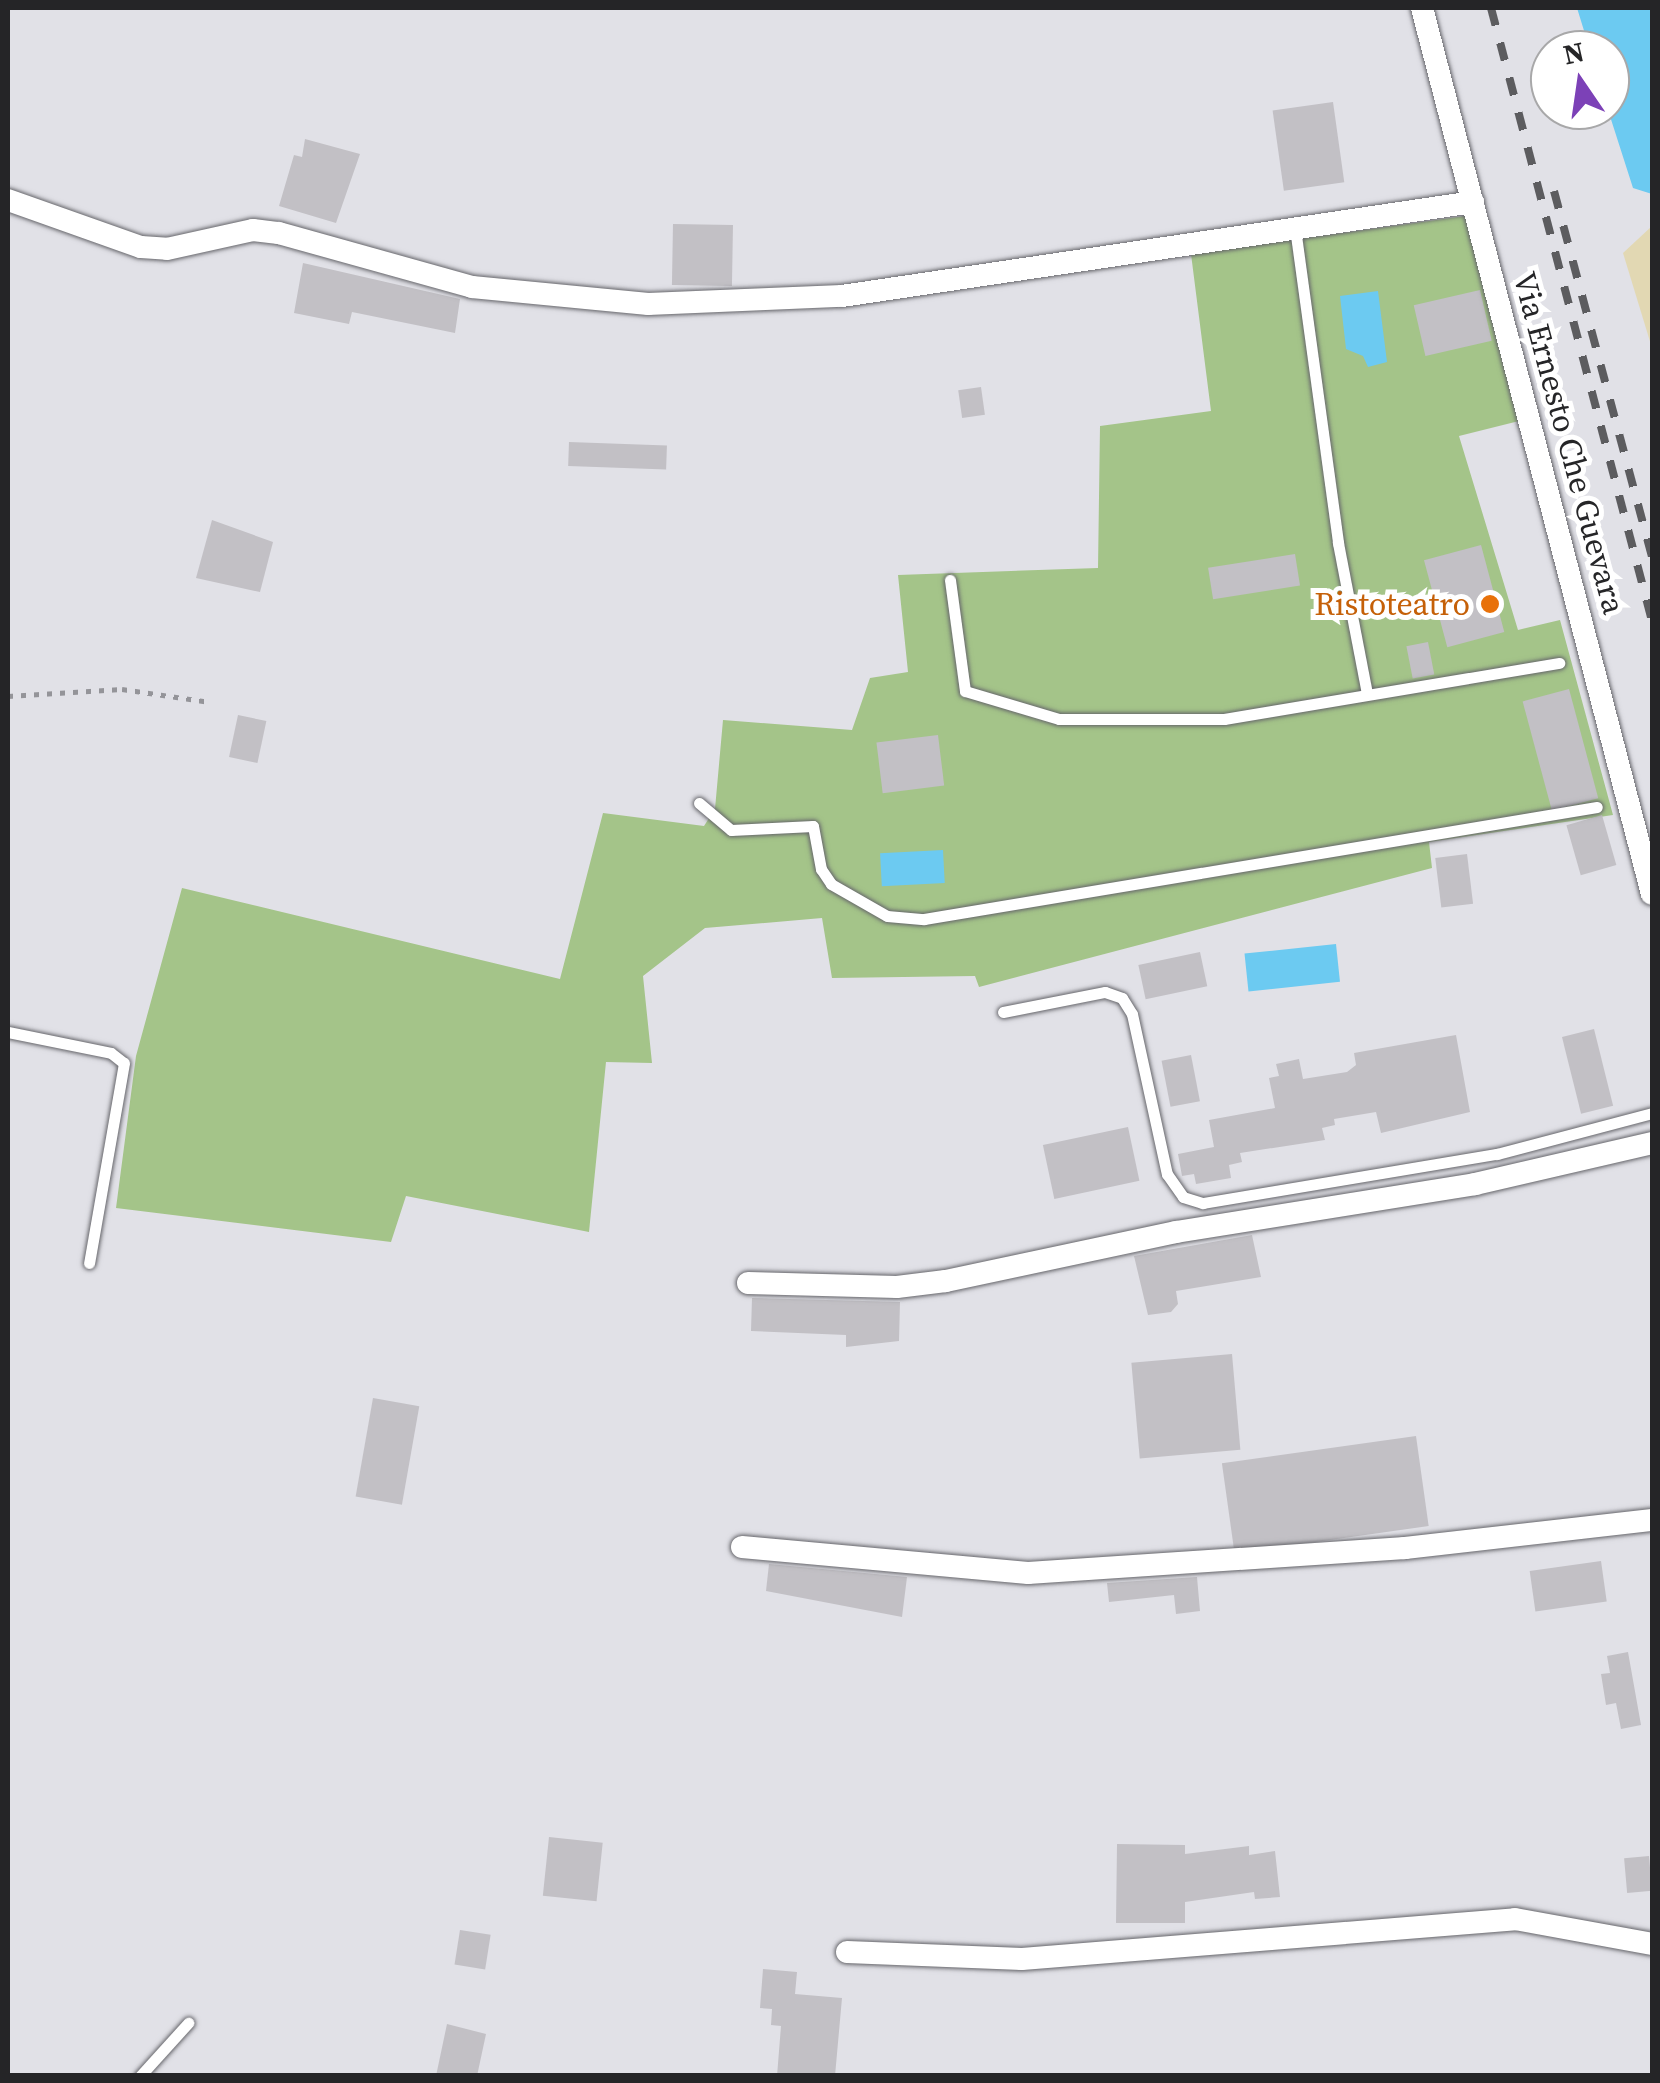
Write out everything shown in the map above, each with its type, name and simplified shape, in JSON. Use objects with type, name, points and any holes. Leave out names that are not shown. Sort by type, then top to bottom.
[{"type":"street","name":"Via Ernesto Che Guevara","points":[[1422,8],[1652,894]]},
{"type":"street","points":[[8,200],[141,247],[167,249],[253,230],[278,233],[472,287],[648,304],[842,296],[1473,202]]},
{"type":"street","points":[[748,1283],[897,1287],[946,1281],[1176,1232],[1475,1184],[1652,1142]]},
{"type":"street","points":[[742,1547],[1028,1573],[1404,1548],[1652,1520]]},
{"type":"street","points":[[848,1952],[1022,1959],[1515,1919],[1652,1944]]},
{"type":"lane","points":[[1295,228],[1338,543],[1367,694]]},
{"type":"lane","points":[[950,580],[965,692],[1059,719],[1224,719],[1559,664]]},
{"type":"lane","points":[[699,803],[731,830],[812,826],[821,870],[831,884],[887,916],[924,919],[1597,806]]},
{"type":"lane","points":[[1003,1012],[1105,992],[1122,998],[1132,1014],[1167,1174],[1183,1196],[1202,1203],[1513,1150],[1652,1113]]},
{"type":"lane","points":[[8,1032],[111,1053],[124,1064],[90,1263]]},
{"type":"lane","points":[[140,2076],[188,2023]]},
{"type":"path","points":[[8,696],[122,689],[210,702]]},
{"type":"green space","points":[[1465,216],[1519,421],[1459,436],[1518,630],[1560,620],[1613,815],[1429,842],[1432,868],[979,987],[975,976],[832,978],[822,918],[705,928],[643,976],[652,1063],[606,1062],[589,1232],[406,1196],[391,1242],[116,1208],[136,1056],[182,888],[560,979],[603,813],[704,826],[715,809],[723,720],[852,730],[870,678],[908,672],[898,575],[1098,568],[1100,426],[1211,411],[1191,254]]},
{"type":"sand","points":[[1652,226],[1652,348],[1623,253]]},
{"type":"water","points":[[1577,8],[1652,8],[1652,194],[1633,188],[1614,130],[1630,130],[1630,30],[1584,30]]},
{"type":"water","points":[[1378,291],[1387,362],[1368,367],[1363,356],[1346,349],[1340,296]]},
{"type":"water","points":[[943,850],[945,883],[882,886],[880,853]]},
{"type":"water","points":[[1336,944],[1340,982],[1248,991],[1245,954]]},
{"type":"building","points":[[1333,102],[1344,182],[1284,191],[1273,110]]},
{"type":"building","points":[[305,139],[360,154],[336,223],[279,206],[294,155],[302,157]]},
{"type":"building","points":[[673,224],[733,225],[732,286],[672,285]]},
{"type":"building","points":[[303,263],[460,299],[455,333],[352,312],[349,324],[294,313]]},
{"type":"building","points":[[1480,290],[1492,341],[1425,356],[1414,305]]},
{"type":"building","points":[[981,387],[985,415],[962,418],[958,390]]},
{"type":"building","points":[[569,442],[667,445],[666,469],[568,466]]},
{"type":"building","points":[[212,520],[273,542],[260,592],[196,578]]},
{"type":"building","points":[[1481,545],[1504,632],[1447,647],[1424,560]]},
{"type":"building","points":[[1295,554],[1300,586],[1213,599],[1208,568]]},
{"type":"building","points":[[1428,642],[1434,674],[1413,679],[1406,646]]},
{"type":"building","points":[[1569,689],[1598,798],[1552,811],[1523,701]]},
{"type":"building","points":[[238,715],[266,721],[257,763],[229,757]]},
{"type":"building","points":[[938,735],[944,786],[883,793],[876,743]]},
{"type":"building","points":[[1602,815],[1616,865],[1581,875],[1566,825]]},
{"type":"building","points":[[1467,854],[1473,904],[1441,908],[1435,858]]},
{"type":"building","points":[[1200,952],[1207,986],[1146,999],[1138,965]]},
{"type":"building","points":[[1594,1029],[1613,1106],[1581,1114],[1562,1037]]},
{"type":"building","points":[[1456,1035],[1470,1112],[1381,1133],[1376,1112],[1334,1119],[1335,1125],[1322,1128],[1325,1140],[1240,1153],[1242,1162],[1229,1165],[1231,1178],[1196,1184],[1194,1174],[1182,1176],[1178,1154],[1214,1147],[1209,1120],[1275,1108],[1269,1078],[1279,1076],[1276,1064],[1299,1059],[1303,1079],[1347,1072],[1356,1065],[1354,1053]]},
{"type":"building","points":[[1191,1055],[1200,1101],[1171,1107],[1162,1061]]},
{"type":"building","points":[[1128,1127],[1139,1181],[1054,1199],[1043,1145]]},
{"type":"building","points":[[1252,1235],[1261,1277],[1176,1291],[1178,1304],[1171,1312],[1148,1315],[1134,1256]]},
{"type":"building","points":[[752,1298],[900,1302],[899,1341],[846,1347],[846,1335],[751,1331]]},
{"type":"building","points":[[1232,1354],[1240,1450],[1140,1458],[1131,1363]]},
{"type":"building","points":[[373,1398],[419,1406],[402,1505],[356,1496]]},
{"type":"building","points":[[1416,1436],[1429,1526],[1235,1553],[1222,1463]]},
{"type":"building","points":[[1601,1561],[1607,1602],[1535,1612],[1530,1571]]},
{"type":"building","points":[[769,1564],[907,1577],[902,1617],[766,1591]]},
{"type":"building","points":[[1197,1577],[1200,1611],[1176,1614],[1174,1595],[1109,1602],[1107,1583]]},
{"type":"building","points":[[1628,1652],[1641,1725],[1621,1729],[1616,1703],[1606,1705],[1601,1674],[1610,1673],[1607,1656]]},
{"type":"building","points":[[549,1837],[603,1843],[597,1901],[543,1896]]},
{"type":"building","points":[[1117,1844],[1185,1845],[1185,1854],[1249,1846],[1249,1855],[1275,1851],[1280,1897],[1255,1899],[1254,1892],[1185,1902],[1185,1923],[1116,1923]]},
{"type":"building","points":[[1649,1856],[1652,1891],[1627,1893],[1624,1858]]},
{"type":"building","points":[[460,1930],[491,1935],[485,1969],[455,1965]]},
{"type":"building","points":[[763,1969],[797,1972],[795,1994],[842,1998],[835,2076],[777,2076],[781,2026],[771,2025],[772,2009],[760,2008]]},
{"type":"building","points":[[447,2024],[486,2034],[477,2076],[436,2076]]},
{"type":"railway","points":[[1491,8],[1652,621]]},
{"type":"railway","points":[[1554,191],[1652,557]]},
{"type":"place","name":"Ristoteatro","points":[[1490,604]]}]
